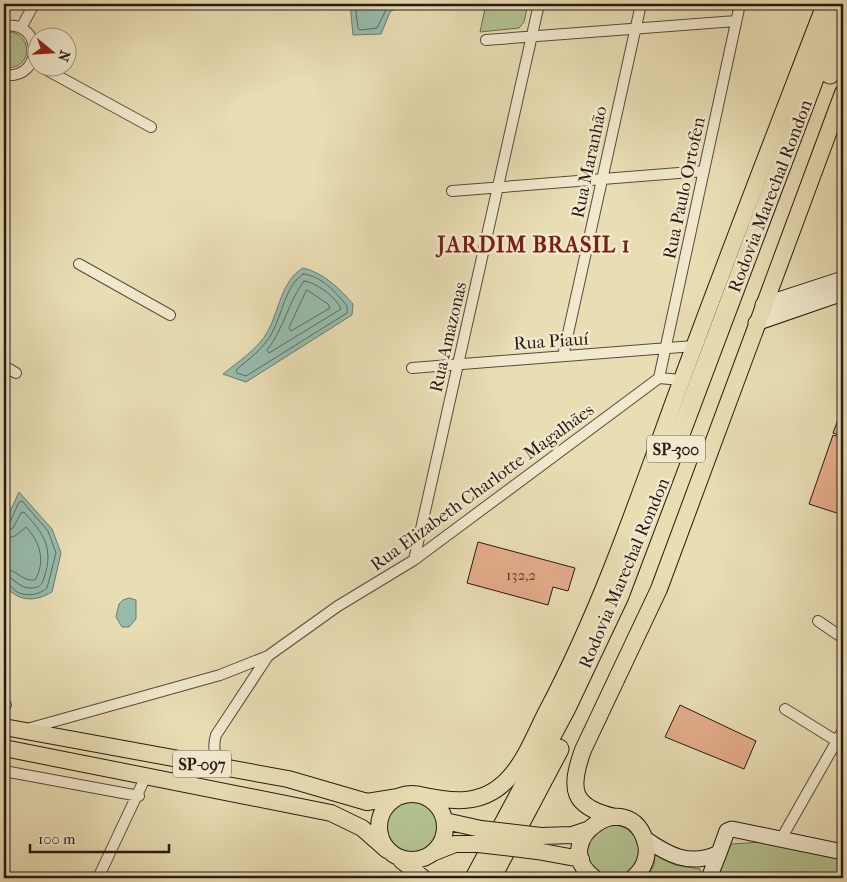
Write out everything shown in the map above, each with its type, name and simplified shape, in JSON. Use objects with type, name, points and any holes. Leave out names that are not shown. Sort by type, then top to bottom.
[{"type":"highway","name":"Rodovia Marechal Rondon","points":[[475,878],[566,708],[619,596],[842,4]]},
{"type":"highway","name":"Rodovia Marechal Rondon","points":[[491,878],[579,711],[634,593],[843,39]]},
{"type":"main road","points":[[424,878],[393,854],[379,832],[380,821],[389,803],[398,797],[409,794],[444,800],[471,801],[486,796],[500,787],[518,767],[556,693],[602,594],[681,380],[825,4]]},
{"type":"main road","points":[[718,853],[696,860],[686,860],[662,851],[644,838],[634,824],[597,813],[586,807],[579,798],[575,787],[574,774],[583,750],[659,589],[756,323],[843,93]]},
{"type":"main road","points":[[763,306],[843,279]]},
{"type":"main road","points":[[756,323],[843,293]]},
{"type":"main road","name":"SP-097","points":[[4,727],[288,778],[367,802],[398,797]]},
{"type":"main road","name":"SP-097","points":[[4,748],[331,813],[353,823],[393,854]]},
{"type":"main road","points":[[420,795],[436,804],[445,820],[445,832],[442,843],[435,852]]},
{"type":"main road","points":[[540,843],[572,836],[587,830],[604,818],[615,817]]},
{"type":"main road","points":[[445,820],[480,837],[540,843],[581,859]]},
{"type":"main road","points":[[709,878],[729,829],[843,852]]},
{"type":"main road","points":[[587,830],[582,839],[581,859],[584,868],[594,878]]},
{"type":"main road","points":[[393,854],[418,860],[455,844],[480,837]]},
{"type":"main road","points":[[633,878],[642,869],[646,859],[647,848],[644,838]]},
{"type":"street","points":[[21,28],[34,4]]},
{"type":"street","name":"Rua Amazonas","points":[[414,560],[540,4]]},
{"type":"street","name":"Rua Maranhão","points":[[563,356],[641,4]]},
{"type":"street","name":"Rua Paulo Ortofen","points":[[659,378],[740,4]]},
{"type":"street","points":[[486,40],[736,21]]},
{"type":"street","points":[[4,26],[21,28],[28,32]]},
{"type":"street","points":[[4,74],[21,73],[28,68]]},
{"type":"street","points":[[61,78],[151,127]]},
{"type":"street","points":[[452,191],[498,189],[704,170]]},
{"type":"street","points":[[79,264],[170,315]]},
{"type":"street","name":"Rua Piauí","points":[[412,368],[694,346]]},
{"type":"street","points":[[4,366],[16,373]]},
{"type":"street","points":[[659,378],[681,380]]},
{"type":"street","name":"Rua Elizabeth Charlotte Magalhães","points":[[23,731],[220,675],[268,656],[338,606],[414,560],[659,378]]},
{"type":"street","points":[[818,621],[843,638]]},
{"type":"street","points":[[224,768],[216,759],[214,750],[216,735],[268,656]]},
{"type":"street","points":[[785,709],[840,743]]},
{"type":"street","points":[[781,839],[840,743],[843,730]]},
{"type":"street","points":[[4,771],[139,796]]},
{"type":"street","points":[[98,878],[139,796],[146,776]]},
{"type":"green space","points":[[486,4],[528,4],[524,22],[519,28],[480,32]]},
{"type":"green space","points":[[13,32],[25,42],[27,48],[26,55],[19,65],[4,67],[4,33]]},
{"type":"green space","points":[[412,801],[422,803],[431,809],[437,818],[439,828],[437,838],[431,847],[422,853],[412,855],[402,853],[393,847],[387,838],[385,828],[387,818],[393,809],[402,803]]},
{"type":"green space","points":[[608,825],[618,825],[632,832],[639,846],[639,856],[632,870],[618,877],[608,877],[598,873],[591,866],[587,856],[587,846],[591,836],[598,829]]},
{"type":"green space","points":[[763,842],[843,858],[843,878],[717,878],[731,844]]},
{"type":"green space","points":[[655,855],[675,865],[700,869],[699,878],[646,878],[654,865]]},
{"type":"water","points":[[350,4],[403,4],[390,12],[381,34],[353,35]]},
{"type":"water","points":[[303,268],[325,278],[343,293],[353,304],[352,315],[246,382],[223,374],[248,354],[264,337],[272,323],[285,288]]},
{"type":"water","points":[[19,492],[52,529],[61,553],[52,592],[32,599],[20,597],[4,585],[4,525]]},
{"type":"water","points":[[129,598],[136,600],[136,619],[129,627],[122,627],[116,617],[119,604]]},
{"type":"building","points":[[841,412],[843,412],[843,436],[833,433]]},
{"type":"building","points":[[833,435],[843,438],[843,515],[809,504]]},
{"type":"building","points":[[478,542],[575,568],[568,591],[553,587],[548,605],[467,583]]},
{"type":"building","points":[[680,705],[756,741],[744,769],[665,737]]},
{"type":"building","points":[[135,872],[147,878],[132,878]]},
{"type":"district","name":"JARDIM BRASIL 1","points":[[534,244]]}]
